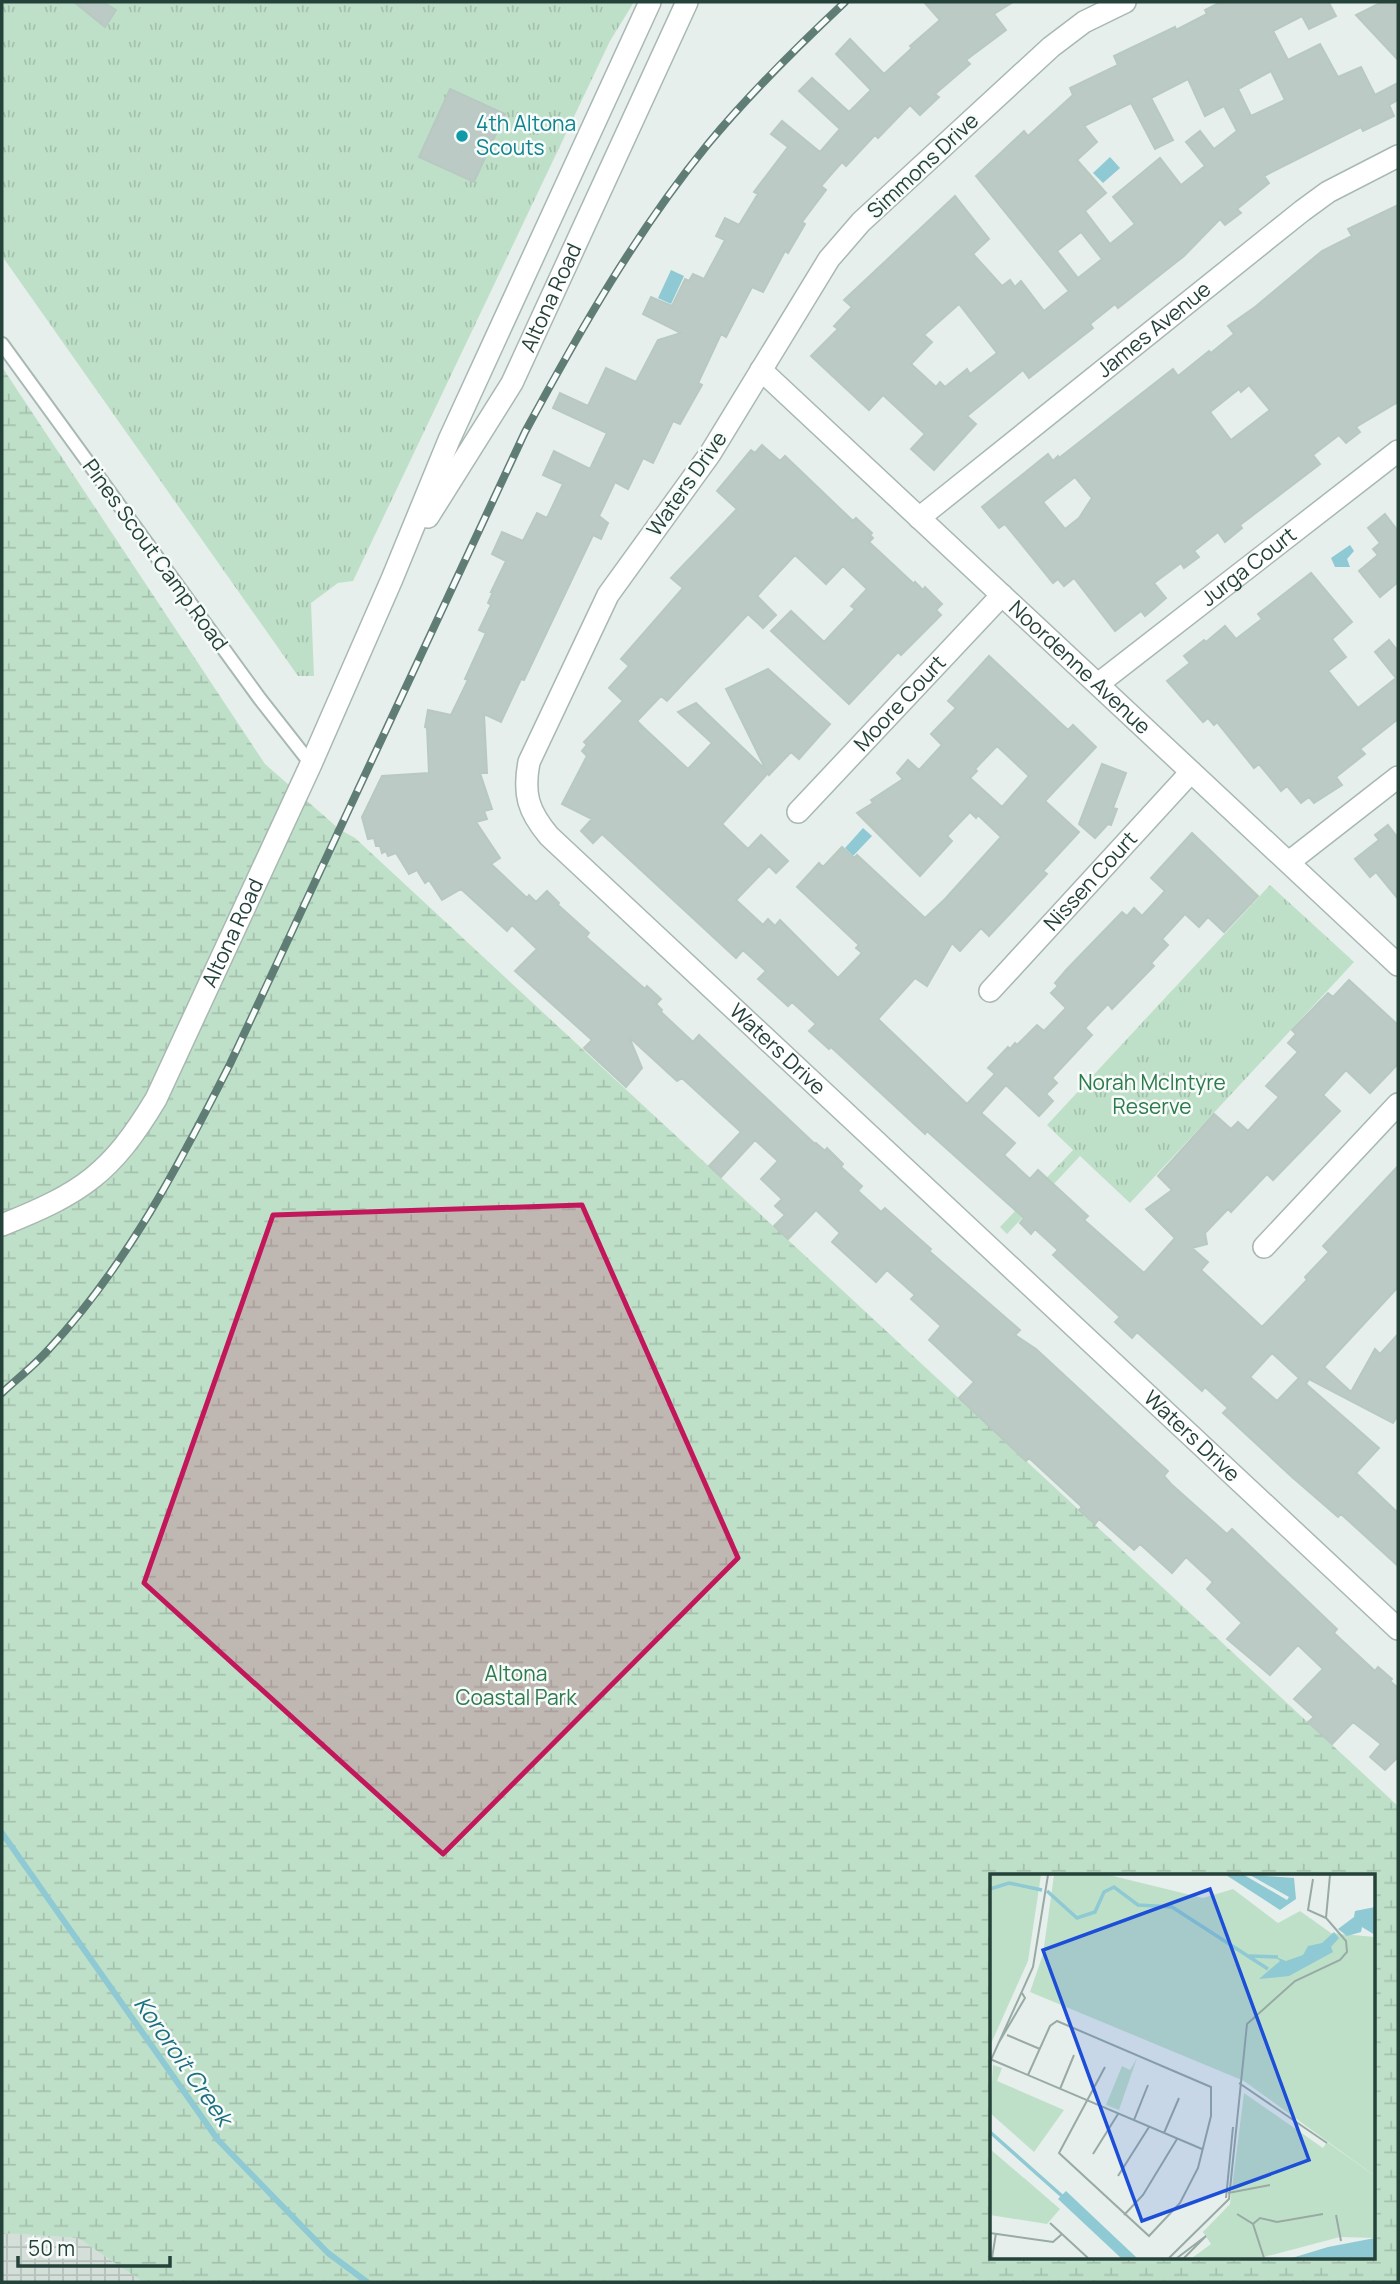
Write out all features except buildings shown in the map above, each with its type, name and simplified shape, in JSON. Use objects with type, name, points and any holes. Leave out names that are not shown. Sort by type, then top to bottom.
[{"type":"street","name":"Altona Road","points":[[2,1224],[68,1196],[92,1180],[127,1145],[156,1099],[311,764],[393,579],[449,440],[650,2]]},
{"type":"street","name":"Altona Road","points":[[393,579],[438,500],[512,383],[687,2]]},
{"type":"street","name":"Simmons Drive","points":[[761,370],[829,259],[861,222],[1070,31],[1125,2]]},
{"type":"street","name":"James Avenue","points":[[919,518],[1302,211],[1328,192],[1398,156]]},
{"type":"street","name":"Noordenne Avenue","points":[[761,370],[1398,965]]},
{"type":"street","name":"Waters Drive","points":[[761,370],[710,454],[608,595],[529,762],[526,776],[529,807],[536,820],[559,845],[1398,1629]]},
{"type":"street","name":"Jurga Court","points":[[1098,684],[1398,450]]},
{"type":"street","name":"Moore Court","points":[[798,812],[1002,595]]},
{"type":"street","name":"Nissen Court","points":[[990,991],[1191,772]]},
{"type":"street","points":[[1289,862],[1398,777]]},
{"type":"street","points":[[1264,1247],[1398,1104]]},
{"type":"lane","name":"Pines Scout Camp Road","points":[[2,344],[260,699],[311,764]]},
{"type":"highlighted area","points":[[582,1205],[738,1558],[443,1854],[144,1583],[273,1215]]},
{"type":"shaded area","points":[[2,2233],[78,2238],[143,2282],[2,2282]]},
{"type":"green space","points":[[2,2],[634,2],[610,41],[353,581],[338,583],[311,603],[314,676],[298,676],[2,256]]},
{"type":"green space","name":"Altona Coastal Park","points":[[2,367],[265,764],[339,829],[355,838],[1398,1806],[1397,2282],[143,2282],[78,2238],[2,2233]]},
{"type":"green space","name":"Norah McIntyre Reserve","points":[[1270,885],[1354,962],[1130,1203],[1080,1156],[1007,1234],[1000,1227],[1073,1150],[1047,1125]]},
{"type":"green space","points":[[1219,999],[1254,1027],[1234,1050],[1200,1022]]},
{"type":"water","points":[[1110,157],[1120,168],[1103,183],[1093,173]]},
{"type":"water","points":[[671,270],[684,276],[671,304],[658,298]]},
{"type":"water","points":[[1350,545],[1354,551],[1347,559],[1350,567],[1335,567],[1331,558]]},
{"type":"water","points":[[863,828],[872,836],[853,856],[845,848]]},
{"type":"waterway","name":"Kororoit Creek","points":[[2,1833],[218,2140],[328,2253],[367,2282]]},
{"type":"railway","points":[[2,1393],[44,1355],[77,1317],[127,1249],[171,1176],[230,1064],[525,432],[610,284],[657,212],[708,144],[774,71],[845,2]]},
{"type":"place","name":"4th Altona Scouts","points":[[462,136]]}]
